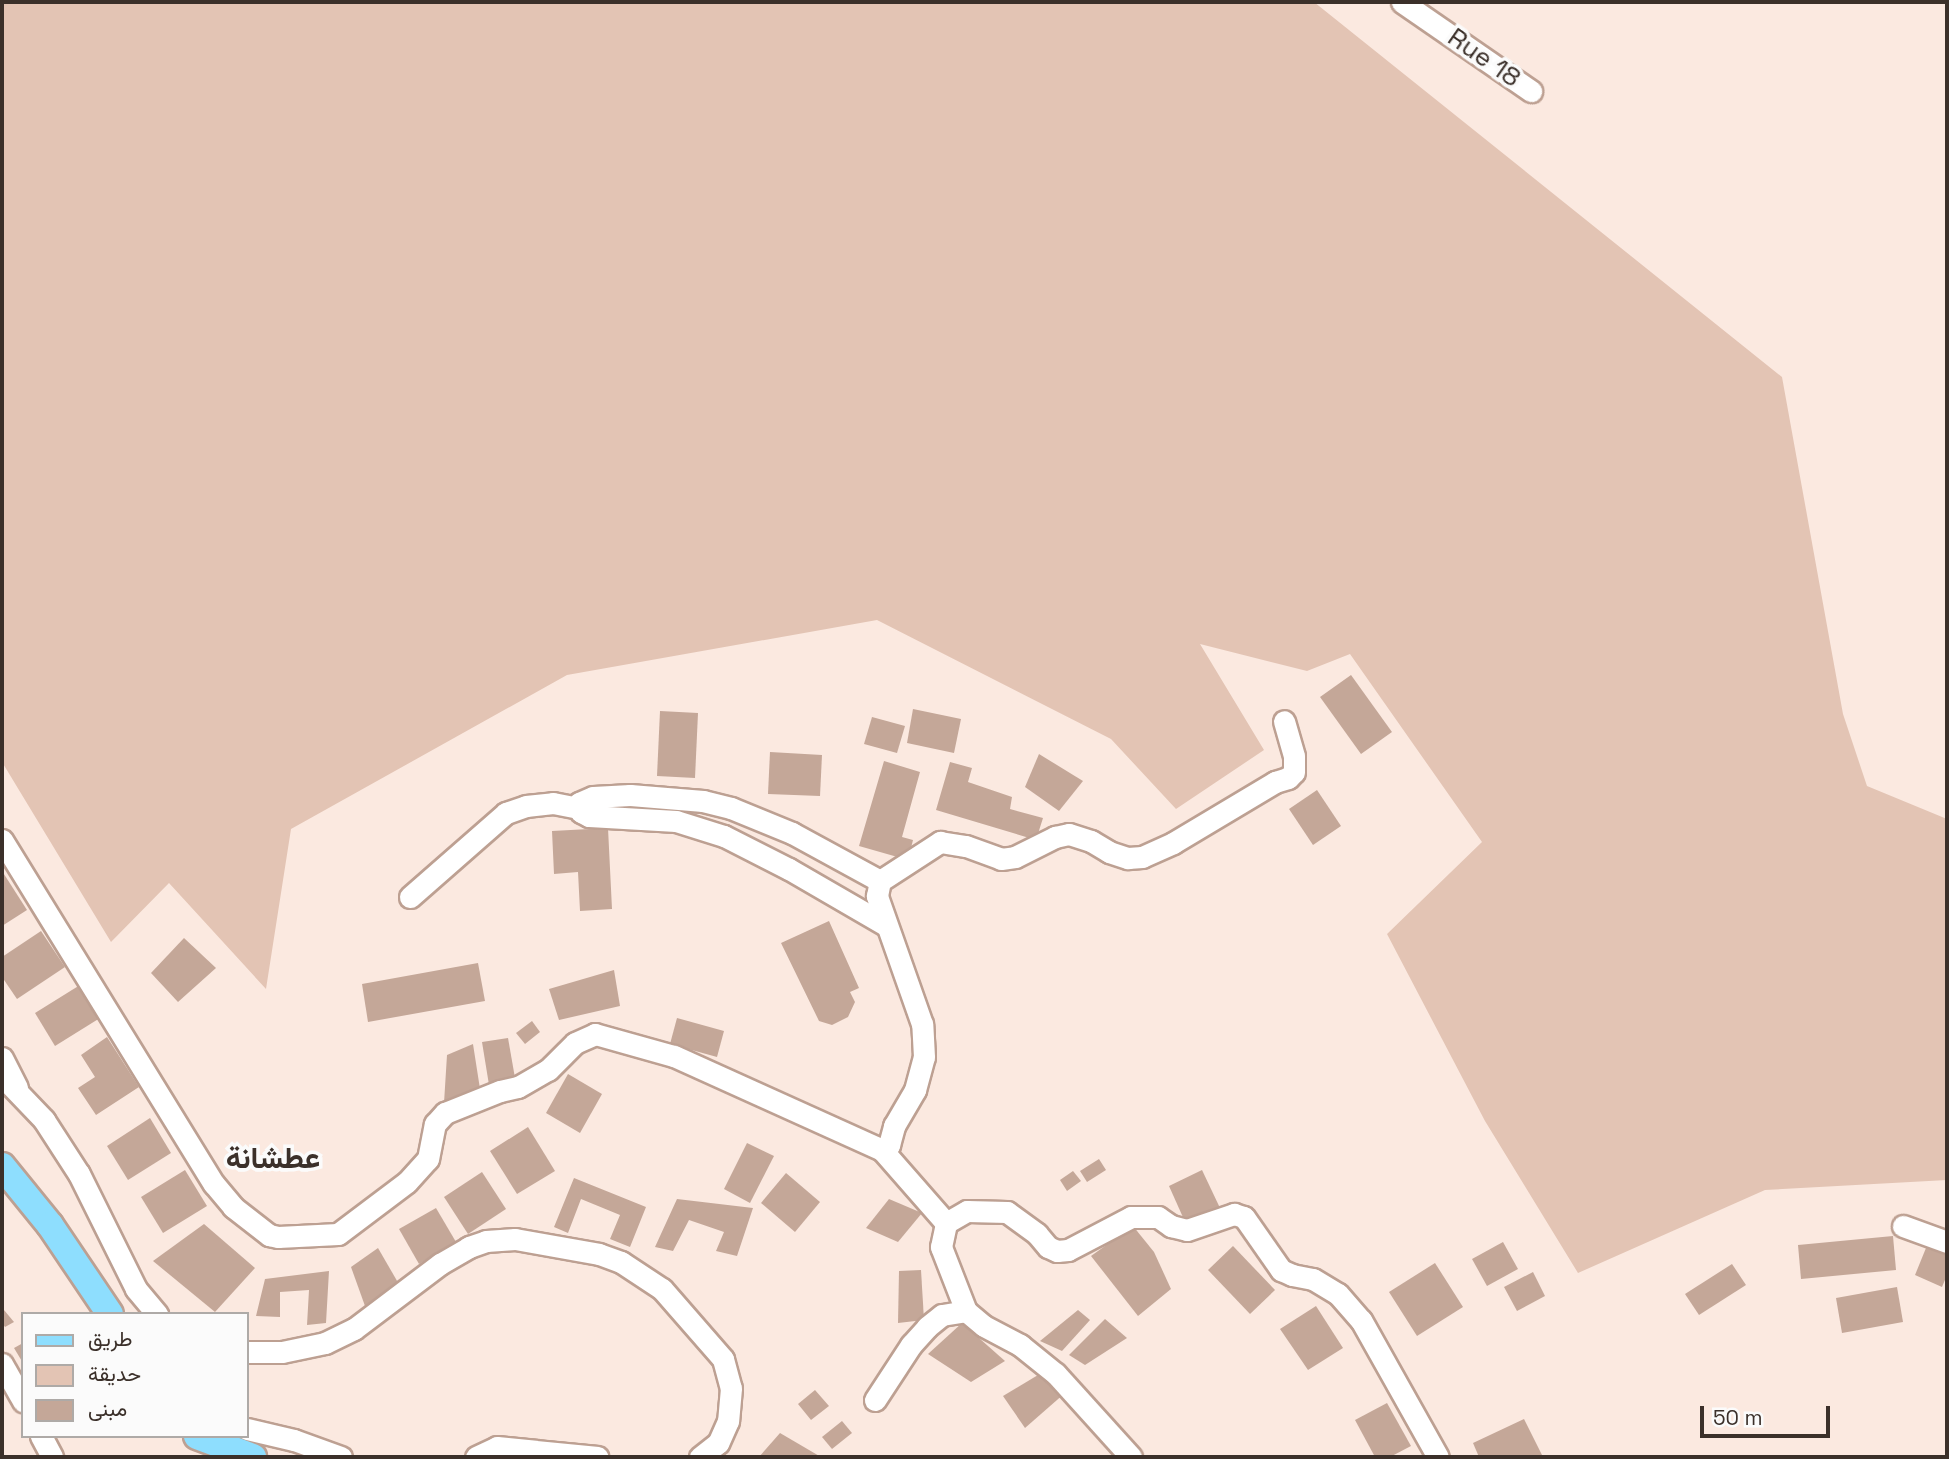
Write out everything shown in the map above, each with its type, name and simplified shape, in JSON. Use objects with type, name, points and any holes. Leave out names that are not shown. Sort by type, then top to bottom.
[{"type":"main road","points":[[2,1166],[50,1226],[109,1312]]},
{"type":"main road","points":[[202,1438],[253,1457]]},
{"type":"street","name":"Rue 18","points":[[1402,2],[1531,91]]},
{"type":"street","points":[[882,1150],[889,1145],[894,1126],[915,1090],[925,1056],[922,1024],[884,924],[877,896],[880,881],[940,842],[966,846],[1001,859],[1015,857],[1055,837],[1069,834],[1128,858],[1142,857],[1173,843],[1275,782],[1288,778],[1294,772],[1294,756],[1283,721]]},
{"type":"street","points":[[579,808],[579,803],[584,799],[605,795],[703,801],[757,817],[880,881]]},
{"type":"street","points":[[410,897],[484,828],[506,813],[526,806],[553,803],[579,808],[589,816],[676,821],[724,836],[789,869],[884,924]]},
{"type":"street","points":[[2,840],[214,1184],[243,1216],[269,1234],[278,1237],[338,1234],[407,1182],[428,1160],[435,1124],[445,1113],[500,1091],[518,1087],[548,1070],[575,1043],[595,1034],[674,1056],[882,1150],[946,1223]]},
{"type":"street","points":[[2,1058],[20,1092]]},
{"type":"street","points":[[2,1076],[44,1120],[79,1174],[136,1289],[155,1312]]},
{"type":"street","points":[[1131,1457],[1056,1374],[1020,1345],[984,1326],[966,1311],[941,1247],[946,1223],[967,1211],[1007,1212],[1030,1228],[1048,1247],[1057,1251],[1068,1250],[1131,1216],[1158,1217],[1171,1226],[1187,1230],[1234,1214],[1244,1217],[1281,1269],[1292,1275],[1313,1279],[1338,1294],[1360,1320],[1438,1457]]},
{"type":"street","points":[[1903,1226],[1947,1242]]},
{"type":"street","points":[[248,1352],[282,1352],[325,1343],[355,1329],[440,1264],[469,1247],[486,1241],[515,1239],[599,1254],[621,1262],[662,1289],[723,1359],[731,1388],[728,1421],[718,1443],[700,1457]]},
{"type":"street","points":[[875,1400],[911,1345],[927,1327],[942,1315],[966,1311]]},
{"type":"street","points":[[2,1364],[21,1397]]},
{"type":"street","points":[[248,1429],[294,1440],[341,1457]]},
{"type":"street","points":[[42,1438],[52,1457]]},
{"type":"street","points":[[476,1457],[490,1449],[509,1448],[598,1457]]},
{"type":"green space","points":[[2,2],[1314,2],[1782,377],[1843,714],[1867,786],[1947,819],[1947,1180],[1765,1190],[1578,1273],[1485,1121],[1387,934],[1482,842],[1350,654],[1307,671],[1200,644],[1264,750],[1176,809],[1111,739],[877,620],[567,675],[291,829],[266,989],[169,883],[111,942],[2,762]]},
{"type":"building","points":[[1351,675],[1392,732],[1361,754],[1320,697]]},
{"type":"building","points":[[913,709],[961,719],[954,753],[907,743]]},
{"type":"building","points":[[660,711],[698,713],[695,778],[657,776]]},
{"type":"building","points":[[872,717],[905,726],[897,753],[864,744]]},
{"type":"building","points":[[770,752],[822,755],[820,796],[768,794]]},
{"type":"building","points":[[1039,754],[1083,781],[1059,811],[1025,787]]},
{"type":"building","points":[[884,761],[920,772],[902,837],[913,840],[908,860],[859,846]]},
{"type":"building","points":[[950,762],[972,768],[968,782],[1012,797],[1010,809],[1043,818],[1036,840],[936,810]]},
{"type":"building","points":[[1317,790],[1341,826],[1313,845],[1289,809]]},
{"type":"building","points":[[608,828],[612,909],[580,911],[578,872],[554,874],[552,831]]},
{"type":"building","points":[[2,871],[27,910],[2,926]]},
{"type":"building","points":[[829,921],[859,988],[850,992],[855,1002],[848,1017],[832,1025],[819,1021],[781,943]]},
{"type":"building","points":[[41,931],[65,967],[17,999],[2,977],[2,957]]},
{"type":"building","points":[[184,938],[216,968],[178,1002],[151,973]]},
{"type":"building","points":[[478,963],[485,1001],[368,1022],[362,984]]},
{"type":"building","points":[[614,970],[620,1006],[559,1020],[549,989]]},
{"type":"building","points":[[80,985],[100,1018],[55,1046],[35,1013]]},
{"type":"building","points":[[677,1018],[724,1031],[717,1057],[670,1044]]},
{"type":"building","points":[[532,1021],[540,1032],[525,1044],[516,1033]]},
{"type":"building","points":[[107,1037],[139,1087],[96,1115],[78,1088],[95,1077],[81,1055]]},
{"type":"building","points":[[508,1038],[515,1078],[489,1085],[482,1042]]},
{"type":"building","points":[[473,1044],[480,1089],[444,1103],[447,1055]]},
{"type":"building","points":[[568,1074],[602,1094],[580,1133],[546,1113]]},
{"type":"building","points":[[150,1118],[171,1153],[128,1180],[107,1146]]},
{"type":"building","points":[[528,1127],[555,1171],[517,1194],[490,1151]]},
{"type":"building","points":[[747,1143],[774,1156],[750,1203],[724,1189]]},
{"type":"building","points":[[1099,1159],[1106,1170],[1087,1182],[1080,1171]]},
{"type":"building","points":[[185,1170],[207,1206],[163,1233],[141,1197]]},
{"type":"building","points":[[1202,1170],[1220,1208],[1186,1224],[1169,1186]]},
{"type":"building","points":[[1073,1171],[1081,1181],[1067,1191],[1060,1180]]},
{"type":"building","points":[[482,1172],[506,1209],[468,1234],[444,1197]]},
{"type":"building","points":[[786,1173],[820,1202],[795,1232],[761,1203]]},
{"type":"building","points":[[574,1178],[646,1207],[630,1247],[610,1239],[620,1215],[581,1199],[568,1233],[554,1227]]},
{"type":"building","points":[[677,1199],[753,1208],[737,1256],[716,1251],[724,1232],[689,1220],[673,1251],[655,1247]]},
{"type":"building","points":[[889,1199],[922,1213],[898,1242],[866,1228]]},
{"type":"building","points":[[436,1208],[456,1242],[419,1264],[399,1229]]},
{"type":"building","points":[[204,1224],[255,1268],[215,1312],[153,1261]]},
{"type":"building","points":[[1133,1226],[1154,1252],[1171,1289],[1138,1316],[1091,1256]]},
{"type":"building","points":[[1893,1236],[1896,1270],[1801,1279],[1798,1245]]},
{"type":"building","points":[[1503,1242],[1518,1269],[1487,1286],[1472,1259]]},
{"type":"building","points":[[1928,1243],[1947,1251],[1947,1275],[1942,1287],[1915,1275]]},
{"type":"building","points":[[1233,1246],[1275,1290],[1250,1314],[1208,1270]]},
{"type":"building","points":[[378,1248],[400,1286],[365,1306],[351,1267]]},
{"type":"building","points":[[1435,1263],[1463,1307],[1417,1336],[1389,1292]]},
{"type":"building","points":[[1732,1264],[1746,1285],[1699,1315],[1685,1294]]},
{"type":"building","points":[[921,1270],[924,1320],[898,1323],[899,1271]]},
{"type":"building","points":[[329,1271],[326,1323],[307,1325],[309,1290],[280,1292],[280,1317],[256,1316],[265,1279]]},
{"type":"building","points":[[1533,1272],[1545,1296],[1517,1311],[1504,1287]]},
{"type":"building","points":[[1897,1287],[1903,1322],[1842,1333],[1836,1298]]},
{"type":"building","points":[[1316,1306],[1343,1348],[1308,1370],[1280,1329]]},
{"type":"building","points":[[4,1310],[14,1322],[5,1327],[2,1323]]},
{"type":"building","points":[[1078,1310],[1090,1320],[1062,1351],[1040,1341]]},
{"type":"building","points":[[1105,1319],[1127,1338],[1085,1365],[1069,1355]]},
{"type":"building","points":[[962,1323],[1005,1361],[971,1382],[928,1354]]},
{"type":"building","points":[[21,1344],[21,1360],[14,1348]]},
{"type":"building","points":[[1043,1372],[1065,1393],[1025,1428],[1003,1396]]},
{"type":"building","points":[[815,1390],[829,1406],[811,1420],[798,1404]]},
{"type":"building","points":[[1387,1403],[1411,1446],[1390,1457],[1375,1457],[1355,1420]]},
{"type":"building","points":[[1524,1419],[1543,1457],[1479,1457],[1473,1443]]},
{"type":"building","points":[[842,1421],[852,1433],[832,1449],[822,1437]]},
{"type":"building","points":[[780,1433],[821,1457],[759,1457]]},
{"type":"district","name":"عطشانة","points":[[273,1158]]}]
